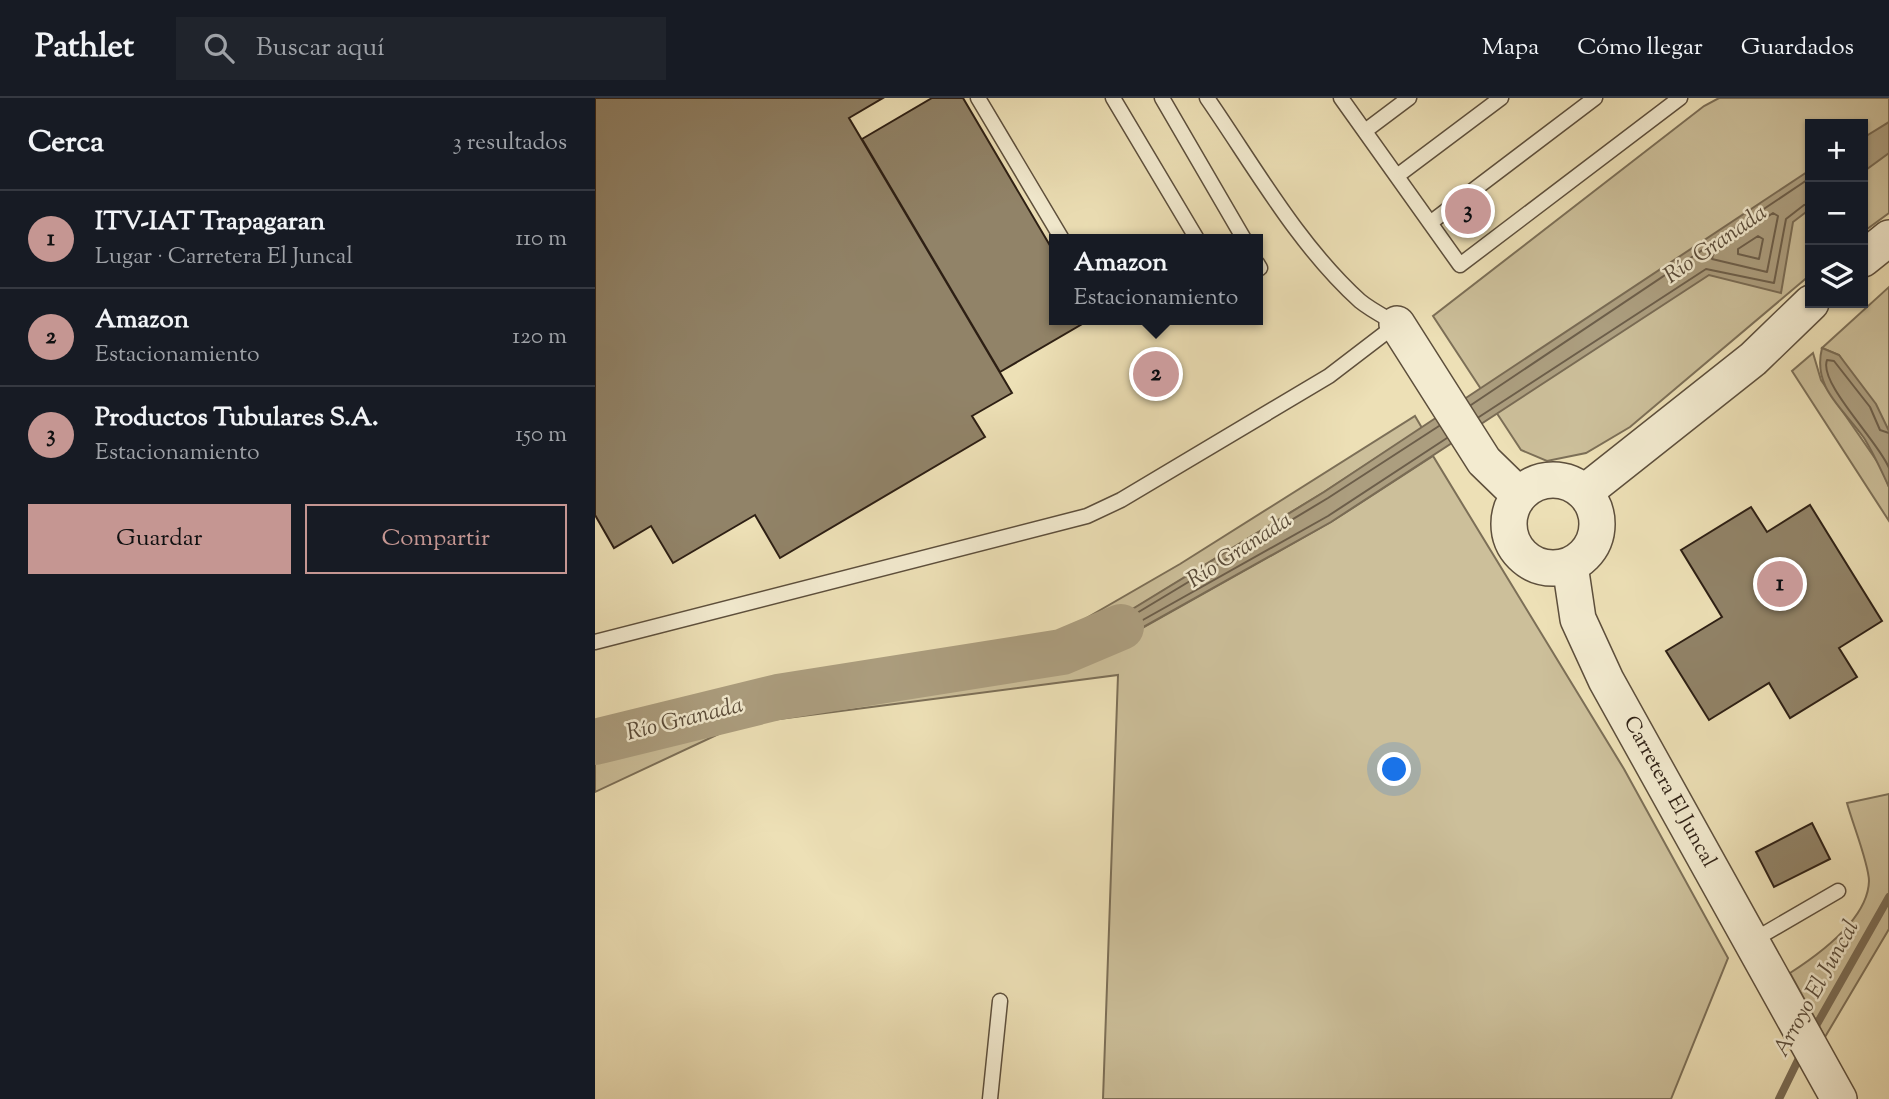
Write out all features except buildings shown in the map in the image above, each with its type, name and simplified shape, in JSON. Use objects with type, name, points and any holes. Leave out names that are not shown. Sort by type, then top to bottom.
[{"type":"street","points":[[1868,255],[1889,238]]},
{"type":"street","points":[[1585,492],[1753,359],[1806,308]]},
{"type":"street","points":[[1397,324],[1484,461],[1519,495]]},
{"type":"street","points":[[1558,479],[1585,492],[1598,518],[1597,533],[1582,558],[1555,569],[1540,567],[1517,550],[1510,537],[1508,523],[1511,508],[1519,495],[1544,480],[1558,479]]},
{"type":"street","name":"Carretera El Juncal","points":[[1570,565],[1578,619],[1606,680],[1839,1099]]},
{"type":"lane","points":[[978,98],[1059,234]]},
{"type":"lane","points":[[1113,98],[1194,234]]},
{"type":"lane","points":[[1162,98],[1241,234]]},
{"type":"lane","points":[[595,642],[1087,516],[1121,500],[1329,376],[1397,324],[1363,303],[1337,276],[1294,222],[1207,98]]},
{"type":"lane","points":[[1341,98],[1459,265],[1680,98]]},
{"type":"lane","points":[[1365,131],[1409,98]]},
{"type":"lane","points":[[1397,176],[1501,98]]},
{"type":"lane","points":[[1430,223],[1595,98]]},
{"type":"lane","points":[[1752,941],[1838,891]]},
{"type":"lane","points":[[990,1099],[1000,1001]]},
{"type":"shaded area","points":[[1719,98],[1889,98],[1889,213],[1868,228],[1868,119],[1805,119],[1805,279],[1630,427],[1586,453],[1547,461],[1521,450],[1433,316],[1704,106]]},
{"type":"shaded area","points":[[1889,287],[1889,431],[1839,355],[1822,348]]},
{"type":"shaded area","points":[[1813,353],[1821,380],[1881,467],[1889,487],[1889,521],[1792,371]]},
{"type":"shaded area","points":[[1415,416],[1422,428],[1324,492],[1065,651],[1128,636],[1331,522],[1433,456],[1624,769],[1728,958],[1671,1099],[1103,1099],[1118,675],[740,724],[595,792],[595,730],[774,680],[1043,643],[1180,564]]},
{"type":"shaded area","points":[[1889,794],[1889,929],[1825,1037],[1790,973],[1840,935],[1851,923],[1866,895],[1868,874],[1847,803]]},
{"type":"water","points":[[1889,122],[1889,153],[1868,168],[1868,135]]},
{"type":"water","points":[[1805,173],[1805,213],[1793,222],[1781,293],[1709,275],[1331,522],[1127,636],[1062,652],[1324,492]]},
{"type":"water","points":[[1822,348],[1839,355],[1876,404],[1889,431],[1889,487],[1864,438],[1825,386],[1821,375]]},
{"type":"waterway","name":"Río Granada","points":[[595,742],[778,697],[1062,652],[1121,627]]},
{"type":"waterway","name":"Arroyo El Juncal","points":[[1813,1031],[1889,897]]},
{"type":"waterway","name":"Arroyo El Juncal","points":[[1779,1099],[1802,1052]]},
{"type":"place","name":"Productos Tubulares S.A.","points":[[1468,211]]},
{"type":"place","name":"Amazon","points":[[1156,374]]},
{"type":"place","name":"ITV-IAT Trapagaran","points":[[1780,584]]}]
